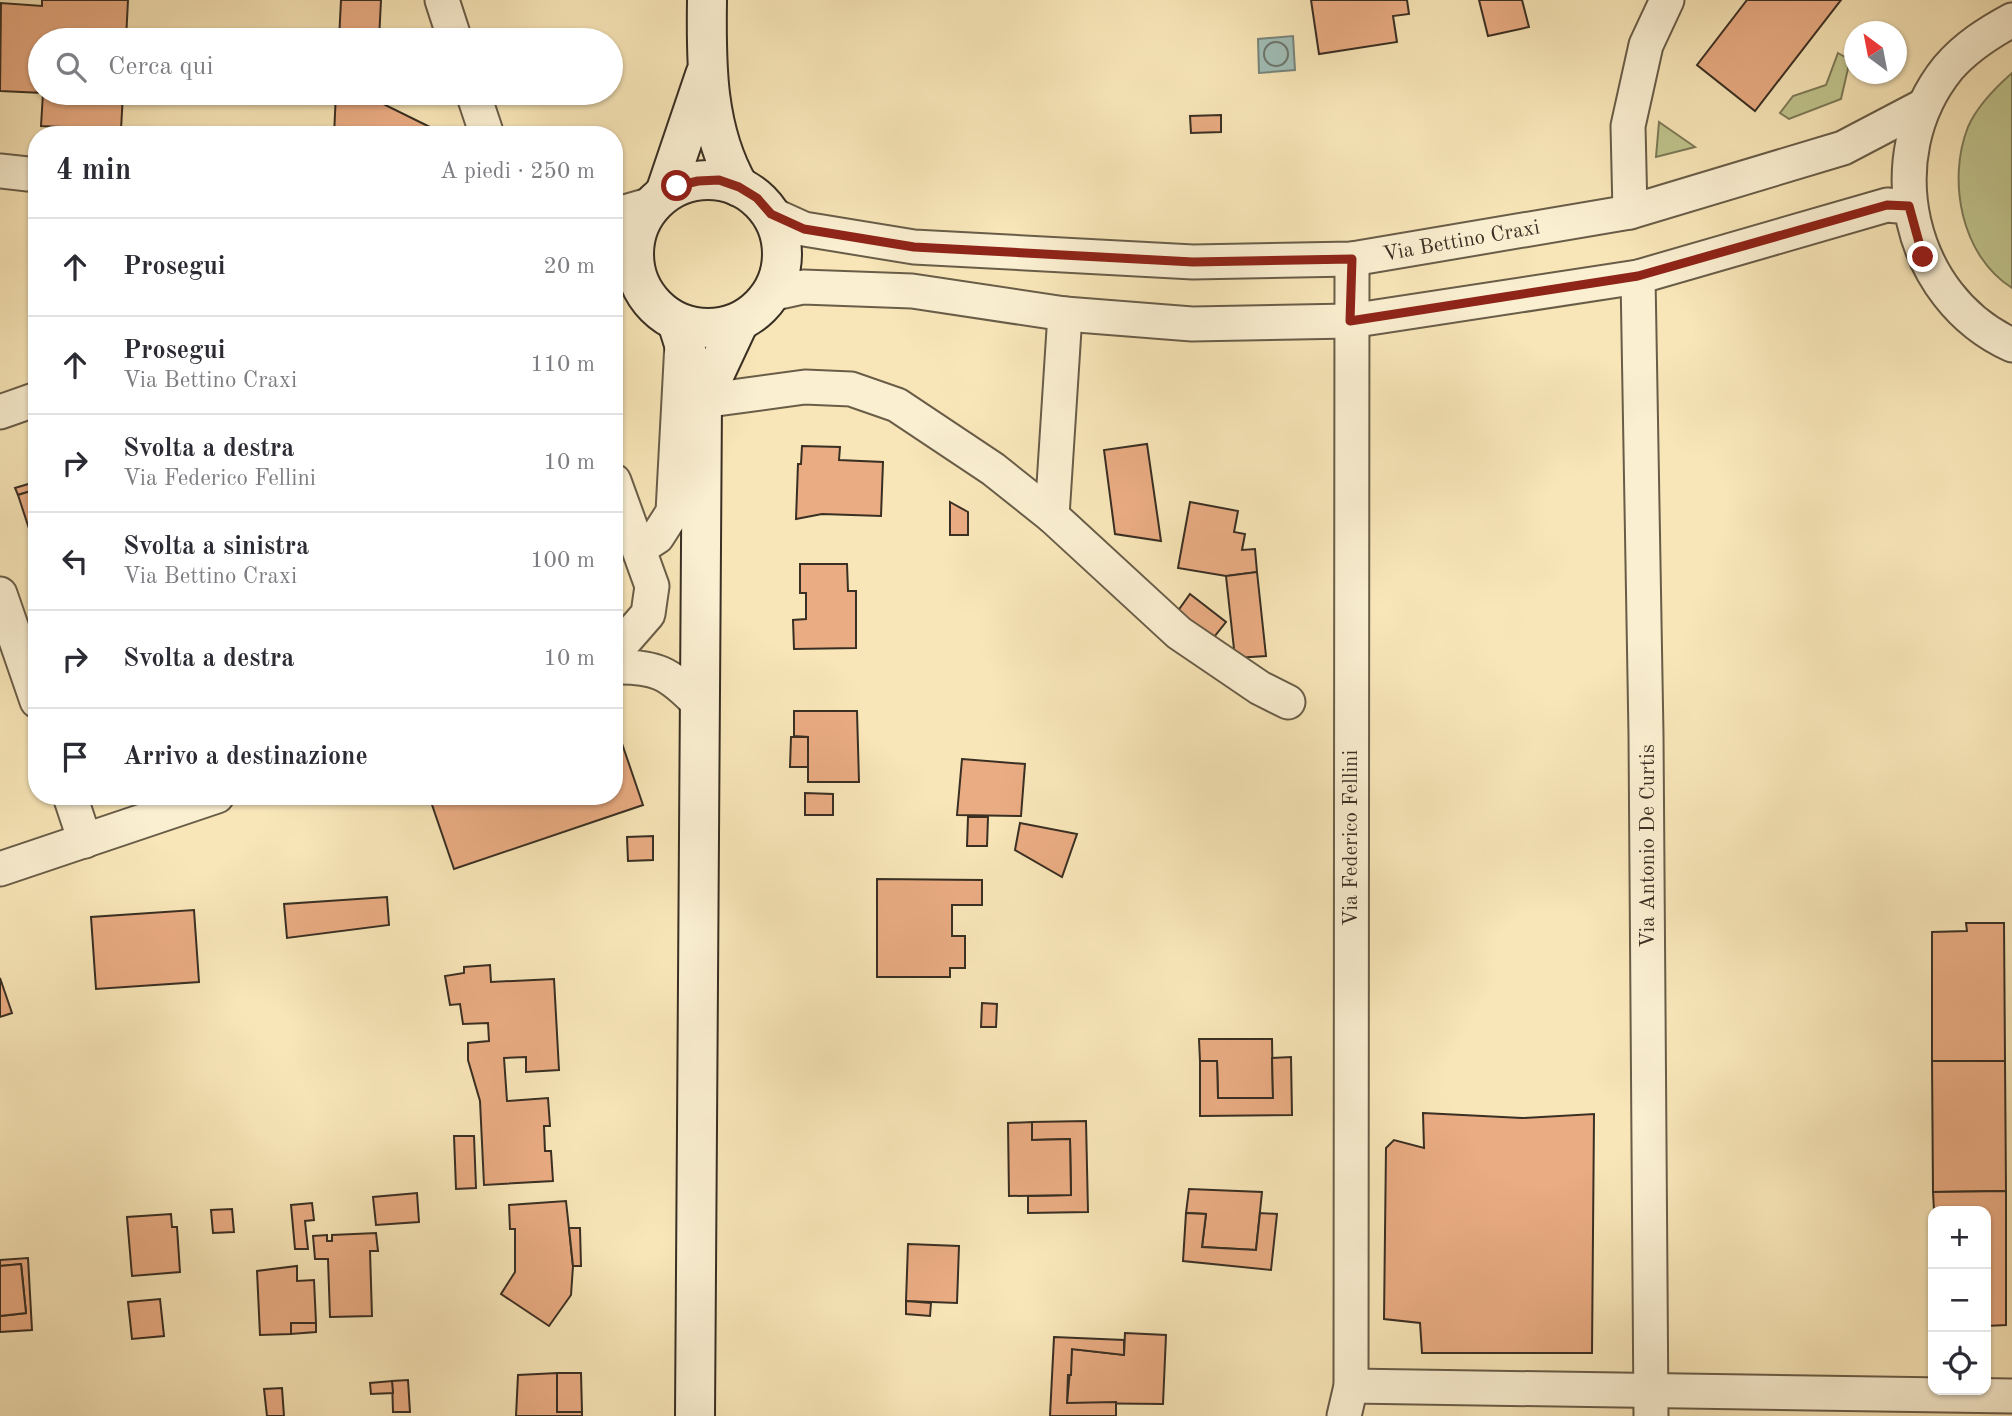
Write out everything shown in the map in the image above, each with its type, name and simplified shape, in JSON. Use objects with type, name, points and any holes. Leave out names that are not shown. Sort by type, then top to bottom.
[{"type":"main road","points":[[707,0],[706,73],[724,160],[739,187]]},
{"type":"main road","points":[[695,1416],[702,401],[680,331],[659,311],[625,267],[633,254],[636,233],[658,199],[706,73]]},
{"type":"main road","points":[[658,199],[698,181],[719,180],[739,187],[757,198],[771,214],[779,233],[782,254],[779,275],[771,294],[756,310],[738,321],[718,328],[697,327],[680,331]]},
{"type":"main road","points":[[702,401],[738,321]]},
{"type":"street","points":[[442,0],[451,28]]},
{"type":"street","points":[[1630,212],[1628,126],[1646,45],[1667,0]]},
{"type":"street","points":[[2012,20],[1980,38],[1956,61],[1925,105],[1910,155],[1909,206],[1923,257],[1951,301],[1991,336],[2012,345]]},
{"type":"street","points":[[477,105],[484,126]]},
{"type":"street","name":"Via Bettino Craxi","points":[[771,214],[804,229],[914,247],[1193,262],[1352,259],[1630,212],[1843,148],[1925,105]]},
{"type":"street","points":[[0,172],[28,174]]},
{"type":"street","points":[[623,212],[658,199]]},
{"type":"street","points":[[771,294],[803,286],[912,291],[1065,314],[1192,324],[1350,321],[1638,276],[1887,205],[1909,206]]},
{"type":"street","name":"Via Federico Fellini","points":[[1348,1401],[1352,259]]},
{"type":"street","name":"Via Antonio De Curtis","points":[[1638,276],[1647,748],[1651,1404]]},
{"type":"street","points":[[1052,516],[1065,314]]},
{"type":"street","points":[[640,548],[657,537],[673,512],[680,331]]},
{"type":"street","points":[[702,401],[805,387],[851,389],[897,405],[993,469],[1052,516],[1179,632],[1261,688],[1288,702]]},
{"type":"street","points":[[0,412],[28,402]]},
{"type":"street","points":[[623,504],[652,586],[648,614],[623,643]]},
{"type":"street","points":[[0,594],[8,642],[28,683]]},
{"type":"street","points":[[623,667],[647,667],[679,683],[698,703]]},
{"type":"street","points":[[72,805],[85,841]]},
{"type":"street","points":[[0,869],[191,805]]},
{"type":"street","points":[[1348,1401],[1651,1404],[2012,1396]]},
{"type":"green space","points":[[1838,53],[1844,56],[1844,84],[1841,99],[1789,119],[1780,113],[1793,96],[1826,85]]},
{"type":"green space","points":[[2012,73],[2012,288],[1995,274],[1981,257],[1970,237],[1959,193],[1959,170],[1962,148],[1972,119],[1987,98]]},
{"type":"green space","points":[[1659,122],[1695,147],[1656,157]]},
{"type":"water","points":[[1293,36],[1295,70],[1259,73],[1258,39]]},
{"type":"building","points":[[42,0],[128,0],[127,28],[28,28],[28,92],[0,91],[1,3],[42,6]]},
{"type":"building","points":[[341,0],[381,0],[380,28],[340,28]]},
{"type":"building","points":[[1311,0],[1407,0],[1409,14],[1393,16],[1397,42],[1319,54]]},
{"type":"building","points":[[1479,0],[1522,0],[1529,27],[1488,36]]},
{"type":"building","points":[[1747,0],[1841,0],[1755,111],[1697,65]]},
{"type":"building","points":[[42,105],[122,105],[121,126],[41,126]]},
{"type":"building","points":[[335,105],[385,105],[428,126],[334,126]]},
{"type":"building","points":[[1221,115],[1221,132],[1191,133],[1190,116]]},
{"type":"building","points":[[1147,444],[1161,541],[1115,534],[1104,450]]},
{"type":"building","points":[[802,446],[840,447],[839,460],[883,462],[881,516],[822,514],[796,519],[798,464],[801,464]]},
{"type":"building","points":[[28,484],[28,492],[18,495],[15,488]]},
{"type":"building","points":[[28,492],[28,526],[18,495]]},
{"type":"building","points":[[950,502],[968,512],[968,535],[950,535]]},
{"type":"building","points":[[1190,502],[1238,511],[1234,532],[1245,534],[1242,550],[1255,549],[1257,572],[1226,576],[1178,568]]},
{"type":"building","points":[[800,564],[847,564],[848,591],[856,591],[856,648],[794,649],[793,620],[806,619],[806,593],[800,593]]},
{"type":"building","points":[[1257,572],[1266,656],[1235,658],[1226,576]]},
{"type":"building","points":[[1190,594],[1226,622],[1210,642],[1175,615]]},
{"type":"building","points":[[794,711],[857,711],[859,782],[808,782],[808,737],[794,736]]},
{"type":"building","points":[[791,737],[808,737],[808,767],[790,767]]},
{"type":"building","points":[[623,746],[643,805],[454,869],[432,805],[623,805]]},
{"type":"building","points":[[962,759],[1025,764],[1021,816],[957,815]]},
{"type":"building","points":[[805,793],[833,794],[833,815],[805,815]]},
{"type":"building","points":[[968,817],[988,817],[987,846],[967,846]]},
{"type":"building","points":[[1020,823],[1077,834],[1062,877],[1015,850]]},
{"type":"building","points":[[653,836],[653,860],[628,861],[627,837]]},
{"type":"building","points":[[877,879],[982,880],[982,905],[952,905],[952,936],[965,936],[965,968],[950,968],[950,977],[877,977]]},
{"type":"building","points":[[387,897],[389,925],[287,938],[284,904]]},
{"type":"building","points":[[194,910],[199,982],[96,989],[91,917]]},
{"type":"building","points":[[1966,923],[2004,923],[2005,1061],[1932,1061],[1932,932],[1967,931]]},
{"type":"building","points":[[490,965],[491,982],[554,979],[559,1070],[526,1072],[526,1057],[504,1058],[507,1101],[548,1098],[550,1126],[544,1126],[545,1151],[551,1151],[553,1181],[484,1185],[480,1101],[468,1060],[468,1043],[489,1041],[488,1023],[463,1024],[460,1004],[450,1005],[445,976],[464,973],[464,967]]},
{"type":"building","points":[[0,978],[12,1013],[0,1017]]},
{"type":"building","points":[[982,1003],[997,1004],[996,1027],[981,1027]]},
{"type":"building","points":[[1199,1039],[1272,1039],[1273,1098],[1218,1098],[1217,1061],[1200,1061]]},
{"type":"building","points":[[1291,1057],[1292,1115],[1200,1116],[1200,1061],[1217,1061],[1218,1098],[1273,1098],[1272,1058]]},
{"type":"building","points":[[1932,1061],[2005,1061],[2006,1191],[1933,1192]]},
{"type":"building","points":[[1423,1113],[1522,1118],[1594,1114],[1592,1353],[1422,1353],[1420,1323],[1384,1319],[1386,1148],[1394,1140],[1424,1148]]},
{"type":"building","points":[[1086,1121],[1088,1212],[1028,1213],[1028,1196],[1071,1195],[1070,1139],[1032,1140],[1032,1122]]},
{"type":"building","points":[[1032,1122],[1032,1140],[1070,1139],[1071,1195],[1009,1196],[1008,1123]]},
{"type":"building","points":[[454,1136],[474,1136],[476,1188],[456,1189]]},
{"type":"building","points":[[1189,1189],[1262,1192],[1256,1250],[1202,1247],[1206,1214],[1186,1213]]},
{"type":"building","points":[[2006,1191],[2006,1325],[1991,1326],[1991,1206],[1934,1206],[1933,1192]]},
{"type":"building","points":[[417,1193],[419,1222],[376,1225],[373,1197]]},
{"type":"building","points":[[566,1201],[573,1266],[571,1295],[549,1326],[501,1294],[515,1272],[515,1229],[510,1229],[509,1205]]},
{"type":"building","points":[[312,1203],[314,1220],[305,1221],[308,1249],[295,1249],[291,1205]]},
{"type":"building","points":[[232,1209],[234,1232],[213,1233],[211,1210]]},
{"type":"building","points":[[1186,1213],[1206,1214],[1202,1247],[1256,1250],[1260,1213],[1277,1214],[1271,1270],[1183,1261]]},
{"type":"building","points":[[171,1214],[172,1227],[177,1227],[180,1272],[132,1276],[127,1217]]},
{"type":"building","points":[[569,1228],[580,1228],[581,1266],[573,1266]]},
{"type":"building","points":[[376,1233],[378,1251],[370,1251],[372,1316],[330,1317],[328,1259],[315,1259],[313,1236],[327,1235],[327,1241],[332,1241],[332,1235]]},
{"type":"building","points":[[908,1244],[959,1246],[957,1303],[906,1301]]},
{"type":"building","points":[[28,1258],[32,1330],[0,1332],[0,1316],[26,1313],[21,1264],[0,1266],[0,1260]]},
{"type":"building","points":[[21,1264],[26,1313],[0,1316],[0,1266]]},
{"type":"building","points":[[297,1266],[297,1281],[314,1280],[316,1323],[291,1323],[291,1334],[260,1335],[257,1271]]},
{"type":"building","points":[[160,1299],[164,1336],[132,1339],[128,1302]]},
{"type":"building","points":[[906,1301],[931,1303],[930,1316],[906,1314]]},
{"type":"building","points":[[291,1323],[316,1323],[316,1332],[291,1334]]},
{"type":"building","points":[[1125,1333],[1166,1335],[1163,1404],[1067,1403],[1072,1349],[1124,1355]]},
{"type":"building","points":[[1054,1337],[1124,1340],[1124,1355],[1072,1349],[1071,1375],[1068,1375],[1067,1403],[1116,1402],[1116,1416],[1050,1416]]},
{"type":"building","points":[[557,1373],[581,1373],[582,1412],[557,1412]]},
{"type":"building","points":[[557,1373],[557,1412],[582,1412],[582,1416],[516,1416],[518,1375]]},
{"type":"building","points":[[408,1380],[410,1412],[393,1412],[392,1381]]},
{"type":"building","points":[[392,1381],[393,1393],[371,1394],[370,1383]]},
{"type":"building","points":[[282,1388],[284,1416],[267,1416],[264,1389]]},
{"type":"route","points":[[677,186],[719,180],[739,187],[757,198],[771,214],[804,229],[914,247],[1193,262],[1352,259],[1350,321],[1457,307],[1638,276],[1887,205],[1909,206],[1923,257]]}]
